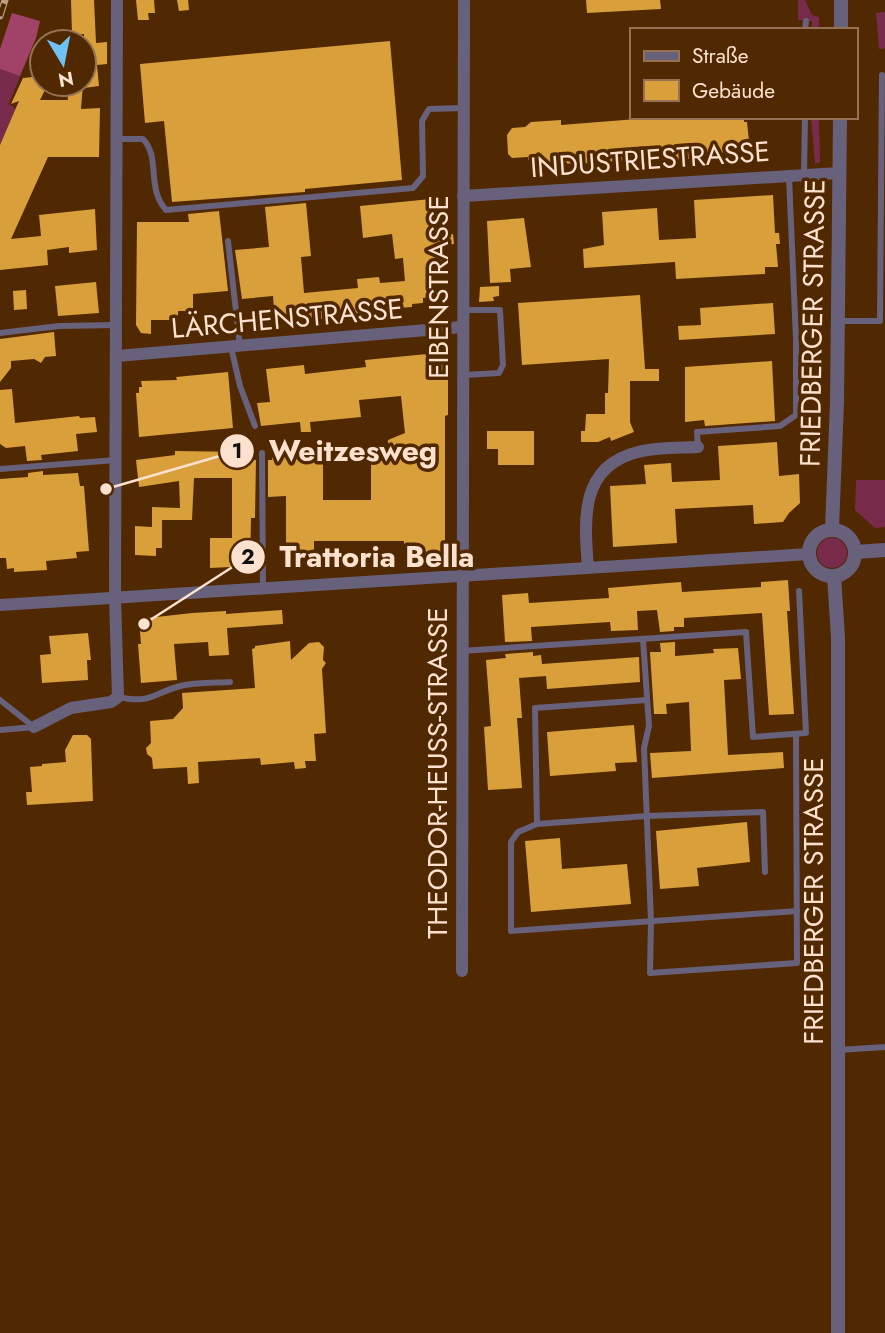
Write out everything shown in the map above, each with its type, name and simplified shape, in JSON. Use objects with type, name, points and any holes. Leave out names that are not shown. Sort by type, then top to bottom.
[{"type":"street","points":[[34,727],[71,708],[111,702],[118,696],[115,598],[117,0]]},
{"type":"street","name":"EIBENSTRASSE","points":[[461,574],[464,0]]},
{"type":"street","points":[[841,0],[841,28]]},
{"type":"street","name":"FRIEDBERGER STRASSE","points":[[832,529],[840,119]]},
{"type":"street","name":"INDUSTRIESTRASSE","points":[[463,195],[839,173]]},
{"type":"street","name":"LÄRCHENSTRASSE","points":[[117,356],[462,327]]},
{"type":"street","points":[[588,567],[585,511],[588,498],[600,476],[620,459],[638,452],[698,447]]},
{"type":"street","points":[[832,529],[848,535],[856,552],[850,569],[829,576],[816,570],[809,547],[816,536],[832,529]]},
{"type":"street","points":[[856,552],[885,550]]},
{"type":"street","name":"THEODOR-HEUSS-STRASSE","points":[[0,605],[809,554]]},
{"type":"street","name":"THEODOR-HEUSS-STRASSE","points":[[461,574],[462,971]]},
{"type":"street","name":"FRIEDBERGER STRASSE","points":[[834,576],[838,638],[838,1333]]},
{"type":"lane","points":[[805,28],[806,21]]},
{"type":"lane","points":[[838,321],[880,321],[883,308],[882,75]]},
{"type":"lane","points":[[118,139],[143,139],[150,147],[157,200],[166,210],[413,188],[424,176],[422,121],[429,109],[464,108]]},
{"type":"lane","points":[[804,174],[805,119]]},
{"type":"lane","points":[[698,447],[697,432],[780,426],[796,415],[796,339],[789,175]]},
{"type":"lane","points":[[228,241],[240,386],[255,426]]},
{"type":"lane","points":[[462,310],[500,310],[503,365],[499,373],[462,375]]},
{"type":"lane","points":[[0,333],[59,326],[117,325]]},
{"type":"lane","points":[[262,453],[263,589]]},
{"type":"lane","points":[[0,469],[116,460]]},
{"type":"lane","points":[[461,651],[746,632],[753,737],[806,733],[799,591]]},
{"type":"lane","points":[[643,639],[649,726],[644,748],[651,921],[650,973],[797,963],[796,734]]},
{"type":"lane","points":[[118,696],[148,700],[181,686],[230,682]]},
{"type":"lane","points":[[0,700],[34,727]]},
{"type":"lane","points":[[537,824],[535,708],[648,701]]},
{"type":"lane","points":[[0,730],[34,727]]},
{"type":"lane","points":[[765,872],[763,812],[647,816],[537,824],[518,832],[511,842],[511,931],[797,911]]},
{"type":"lane","points":[[839,1050],[885,1047]]},
{"type":"shaded area","points":[[798,0],[805,0],[812,15],[819,17],[819,28],[812,28],[812,21],[798,20]]},
{"type":"shaded area","points":[[885,12],[885,48],[879,49],[876,13]]},
{"type":"shaded area","points":[[12,13],[40,21],[38,28],[28,28],[28,57],[20,76],[0,69],[0,49]]},
{"type":"shaded area","points":[[0,69],[20,76],[9,104],[16,109],[0,145]]},
{"type":"shaded area","points":[[811,119],[819,119],[820,162],[815,164]]},
{"type":"shaded area","points":[[856,480],[885,480],[885,527],[875,528],[855,510]]},
{"type":"shaded area","points":[[832,538],[842,543],[847,553],[842,563],[832,568],[822,563],[817,553],[822,543]]},
{"type":"building","points":[[71,0],[94,0],[95,28],[72,28]]},
{"type":"building","points":[[136,0],[154,0],[155,13],[148,13],[149,20],[138,20]]},
{"type":"building","points":[[177,0],[188,0],[189,10],[179,11]]},
{"type":"building","points":[[586,0],[660,0],[661,9],[587,13]]},
{"type":"building","points":[[390,41],[402,180],[305,189],[305,192],[172,202],[164,121],[145,123],[140,64]]},
{"type":"building","points":[[107,42],[107,64],[98,65],[98,43]]},
{"type":"building","points":[[28,77],[28,98],[82,98],[81,109],[100,108],[99,157],[48,157],[11,239],[41,236],[39,215],[95,209],[97,250],[69,253],[69,247],[47,250],[48,265],[0,270],[0,145],[19,101],[11,104],[23,78]]},
{"type":"building","points":[[637,119],[744,119],[744,122],[747,122],[749,141],[745,142],[746,151],[689,155],[689,159],[655,161],[654,146],[631,147],[632,160],[605,162],[600,167],[594,163],[543,164],[528,160],[528,157],[512,158],[508,154],[507,135],[512,128],[525,127],[531,122],[561,120],[561,125]]},
{"type":"building","points":[[773,195],[775,233],[779,233],[780,244],[776,244],[778,267],[765,267],[765,274],[676,279],[675,262],[584,268],[583,249],[604,245],[602,212],[657,208],[659,240],[696,238],[694,200]]},
{"type":"building","points":[[441,198],[445,235],[453,234],[454,244],[442,245],[444,264],[428,266],[431,297],[423,298],[423,303],[412,304],[412,307],[360,311],[361,316],[275,323],[273,296],[242,299],[235,250],[269,247],[265,207],[306,203],[311,256],[301,257],[304,293],[358,288],[357,279],[379,277],[380,283],[405,281],[403,258],[395,259],[392,234],[363,238],[360,206]]},
{"type":"building","points":[[219,211],[228,291],[193,294],[193,311],[178,311],[178,320],[151,320],[151,334],[141,333],[136,325],[137,222],[189,222],[188,214]]},
{"type":"building","points":[[524,218],[531,267],[510,269],[511,282],[490,283],[487,221]]},
{"type":"building","points":[[96,282],[99,313],[58,316],[55,286]]},
{"type":"building","points":[[499,286],[499,296],[493,297],[494,301],[479,302],[480,287]]},
{"type":"building","points":[[26,290],[27,309],[14,310],[13,291]]},
{"type":"building","points":[[640,295],[645,369],[659,369],[659,381],[630,381],[630,422],[634,432],[611,441],[610,437],[598,442],[581,442],[586,414],[605,414],[609,359],[522,365],[518,303]]},
{"type":"building","points":[[773,303],[775,334],[679,340],[678,326],[701,325],[700,308]]},
{"type":"building","points":[[54,332],[56,356],[45,357],[41,363],[34,359],[11,361],[11,368],[0,382],[0,339]]},
{"type":"building","points":[[448,352],[445,558],[404,558],[404,541],[314,541],[314,560],[286,560],[286,496],[268,497],[268,460],[272,460],[272,456],[323,456],[323,500],[371,500],[371,461],[388,461],[388,440],[405,433],[401,396],[359,400],[361,417],[310,422],[311,432],[301,432],[300,422],[261,426],[257,403],[270,402],[266,369],[304,365],[305,374],[366,367],[365,360]]},
{"type":"building","points":[[772,361],[775,421],[705,426],[704,420],[685,422],[685,367]]},
{"type":"building","points":[[228,372],[233,428],[139,437],[136,393],[139,393],[139,387],[142,387],[141,381],[177,380],[176,377]]},
{"type":"building","points":[[12,389],[15,423],[79,416],[95,417],[97,432],[76,434],[78,451],[41,455],[42,460],[27,461],[25,446],[6,448],[0,444],[0,390]]},
{"type":"building","points":[[487,431],[534,431],[534,465],[498,465],[498,449],[487,449]]},
{"type":"building","points":[[777,442],[779,476],[799,474],[800,503],[783,522],[754,524],[753,505],[675,509],[677,543],[613,547],[610,486],[646,484],[644,465],[671,463],[672,482],[720,480],[718,446]]},
{"type":"building","points":[[175,451],[249,452],[249,460],[256,460],[255,518],[251,518],[250,566],[210,568],[210,538],[232,538],[232,478],[194,478],[192,520],[162,520],[162,548],[156,548],[156,556],[135,555],[135,526],[152,527],[152,507],[180,508],[179,481],[139,487],[136,460],[175,455]]},
{"type":"building","points":[[43,471],[43,475],[78,473],[80,486],[84,486],[89,551],[76,552],[77,558],[46,561],[47,570],[14,572],[14,568],[7,569],[6,558],[0,558],[0,479],[28,477],[28,473]]},
{"type":"building","points":[[788,580],[790,611],[787,611],[794,714],[769,715],[762,613],[684,618],[684,627],[660,632],[657,610],[637,611],[638,630],[611,631],[610,622],[531,627],[532,641],[505,642],[502,595],[528,593],[529,603],[609,598],[608,588],[681,582],[682,592],[761,587],[761,582]]},
{"type":"building","points":[[282,610],[283,624],[227,628],[229,655],[209,656],[208,642],[174,644],[177,680],[141,683],[139,619],[192,613],[226,611],[226,614]]},
{"type":"building","points":[[88,633],[91,660],[87,660],[88,680],[42,683],[40,655],[51,654],[49,636]]},
{"type":"building","points":[[290,641],[291,660],[309,643],[319,642],[324,647],[323,660],[326,663],[322,669],[326,733],[314,734],[316,761],[305,761],[306,768],[295,769],[294,762],[261,765],[260,758],[198,762],[199,783],[188,784],[187,767],[153,769],[152,758],[147,754],[146,748],[151,743],[150,721],[173,719],[183,708],[182,693],[255,688],[252,649],[255,646]]},
{"type":"building","points":[[675,642],[675,656],[714,653],[713,649],[738,648],[741,679],[724,680],[728,755],[783,752],[784,768],[652,778],[650,753],[691,751],[689,702],[666,704],[667,714],[654,714],[650,652],[661,652],[660,643]]},
{"type":"building","points":[[533,652],[533,656],[541,655],[542,664],[639,657],[640,682],[547,689],[546,676],[519,678],[522,718],[517,718],[522,788],[488,790],[484,727],[491,726],[486,660],[506,658],[505,654]]},
{"type":"building","points":[[634,725],[637,762],[615,763],[616,771],[550,776],[547,732]]},
{"type":"building","points":[[73,735],[87,735],[91,739],[93,801],[27,805],[26,792],[32,792],[30,767],[66,762],[65,750]]},
{"type":"building","points":[[747,822],[750,862],[697,868],[699,886],[660,889],[656,831]]},
{"type":"building","points":[[560,838],[562,869],[627,864],[631,904],[531,912],[525,841]]},
{"type":"railway","points":[[0,16],[5,0]]},
{"type":"place","name":"Weitzesweg","points":[[106,489]]},
{"type":"place","name":"Trattoria Bella","points":[[144,624]]}]
